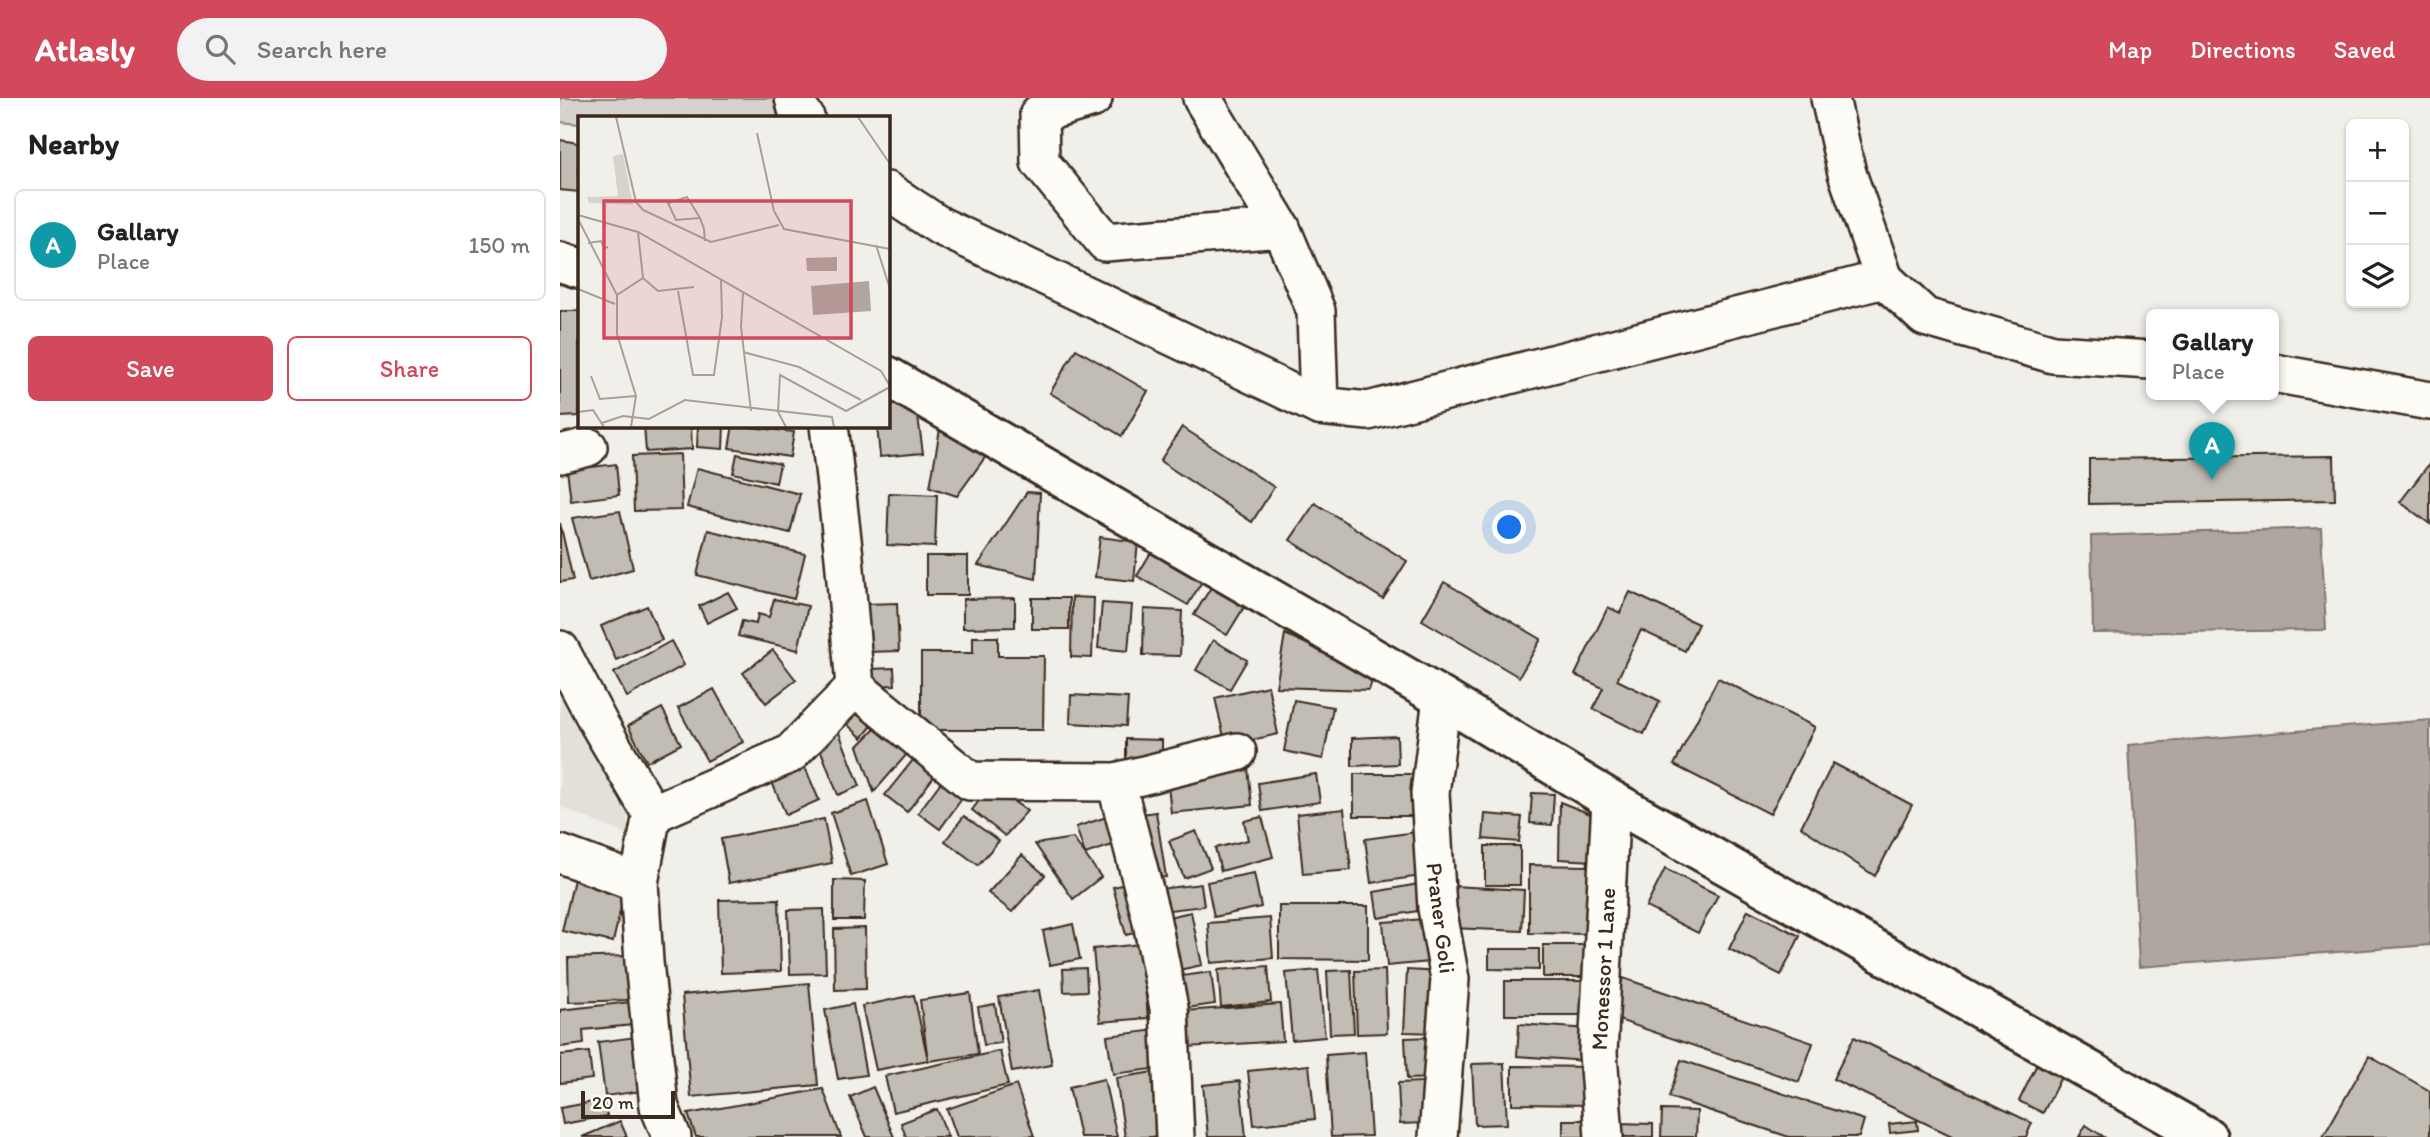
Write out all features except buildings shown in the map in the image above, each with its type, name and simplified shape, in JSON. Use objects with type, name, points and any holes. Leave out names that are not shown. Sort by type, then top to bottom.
[{"type":"street","points":[[794,98],[797,109],[804,116]]},
{"type":"street","points":[[1093,98],[1040,114],[1040,162],[1105,242],[1281,228]]},
{"type":"street","points":[[1202,98],[1281,228],[1316,311],[1319,405]]},
{"type":"street","points":[[1830,98],[1847,173],[1884,279],[1925,317],[2053,354],[2146,360]]},
{"type":"street","points":[[889,192],[940,226],[1319,405],[1368,411],[1884,279]]},
{"type":"street","points":[[560,262],[578,268]]},
{"type":"street","points":[[2279,374],[2430,401]]},
{"type":"street","points":[[889,377],[1442,698],[1611,800],[2207,1137]]},
{"type":"street","points":[[829,427],[855,687],[970,781],[1115,782],[1237,752]]},
{"type":"street","points":[[560,650],[599,724],[652,814],[639,883],[644,962],[659,1106],[673,1137]]},
{"type":"street","points":[[652,814],[790,754],[855,687]]},
{"type":"street","name":"Praner Goli","points":[[1438,1137],[1450,979],[1437,908],[1430,793],[1442,698]]},
{"type":"street","points":[[1115,782],[1151,917],[1170,1008],[1175,1137]]},
{"type":"street","name":"Monessor 1 Lane","points":[[1604,1137],[1598,1053],[1611,800]]},
{"type":"street","points":[[560,854],[639,883]]},
{"type":"shaded area","points":[[560,98],[774,98],[778,116],[578,116],[578,124],[560,122]]},
{"type":"shaded area","points":[[2321,528],[2326,630],[2093,633],[2091,536]]},
{"type":"shaded area","points":[[560,642],[615,731],[630,836],[560,807]]},
{"type":"shaded area","points":[[2430,720],[2430,945],[2139,967],[2128,745]]},
{"type":"place","name":"Gallary","points":[[2212,480]]}]
